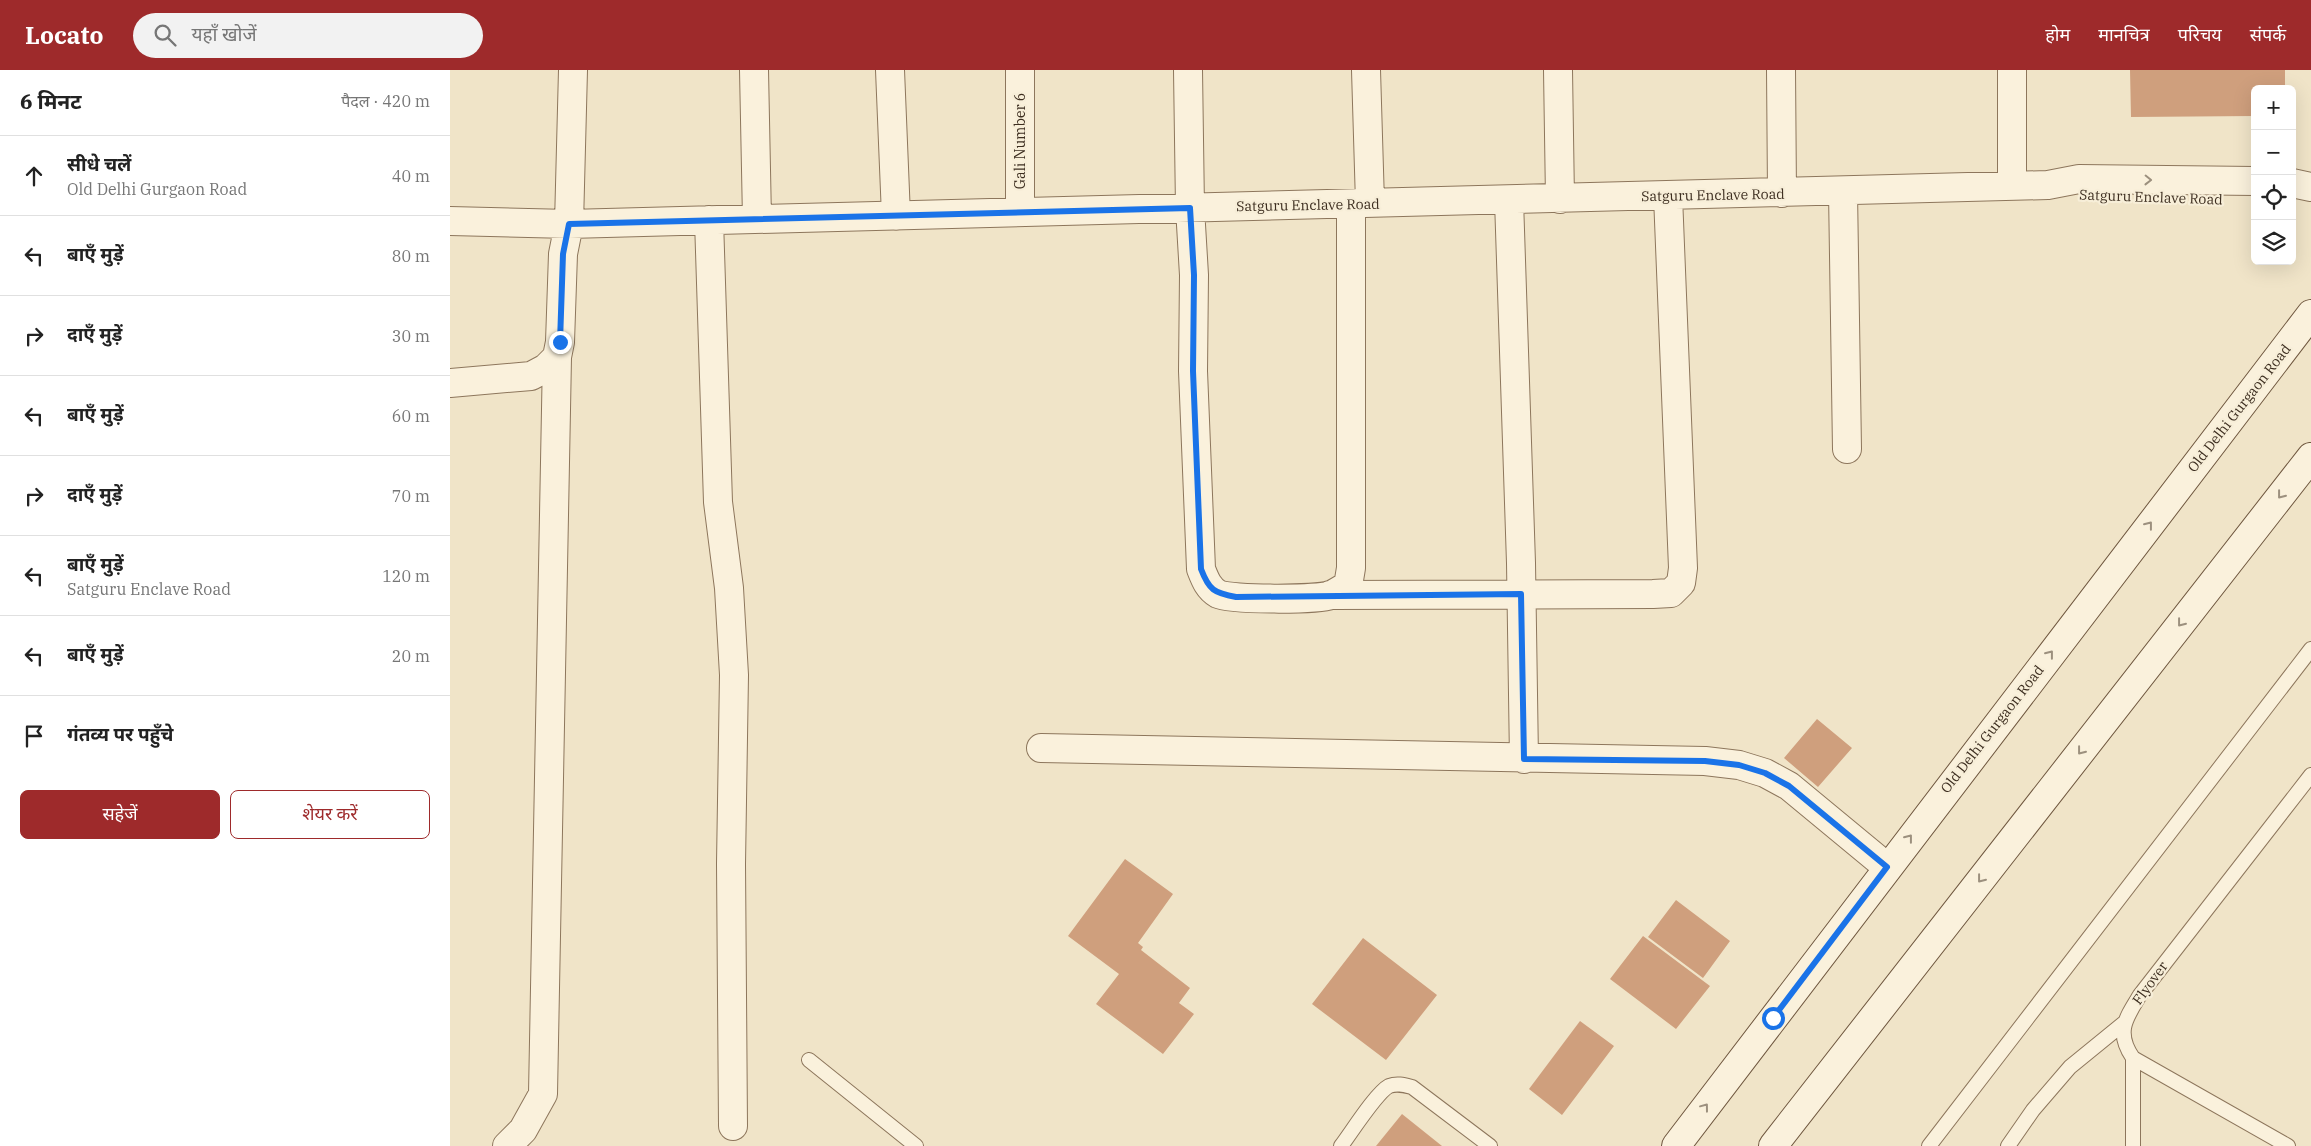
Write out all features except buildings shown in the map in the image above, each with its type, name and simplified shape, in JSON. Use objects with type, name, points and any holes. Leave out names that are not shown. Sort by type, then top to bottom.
[{"type":"street","points":[[508,1146],[523,1130],[543,1094],[557,357],[560,342],[563,254],[569,224],[573,70]]},
{"type":"street","points":[[754,70],[757,219]]},
{"type":"street","points":[[890,70],[896,216]]},
{"type":"street","name":"Gali Number 6","points":[[1020,70],[1020,212]]},
{"type":"street","points":[[1188,70],[1190,208],[1194,275],[1193,371],[1201,569],[1207,586],[1219,594],[1227,596],[1671,593],[1681,583],[1682,568],[1668,196]]},
{"type":"street","points":[[1330,595],[1348,586],[1351,568],[1366,70]]},
{"type":"street","points":[[1558,70],[1560,198]]},
{"type":"street","points":[[1781,70],[1782,193]]},
{"type":"street","points":[[2012,70],[2012,186]]},
{"type":"street","name":"Satguru Enclave Road","points":[[450,221],[569,224],[896,216],[2048,186],[2079,179],[2251,181]]},
{"type":"street","points":[[2296,184],[2311,187]]},
{"type":"street","name":"Satguru Enclave Road","points":[[2048,186],[2076,196],[2251,200]]},
{"type":"street","points":[[1843,191],[1848,449]]},
{"type":"street","points":[[1509,200],[1524,759]]},
{"type":"street","points":[[2296,202],[2311,204]]},
{"type":"street","points":[[709,220],[718,502],[729,588],[734,675],[731,864],[733,1126]]},
{"type":"street","name":"Old Delhi Gurgaon Road","points":[[1676,1146],[1887,867],[2311,314]]},
{"type":"street","points":[[450,383],[531,376],[546,368],[557,357]]},
{"type":"street","points":[[1772,1146],[2311,457]]},
{"type":"street","points":[[1041,748],[1524,759],[1705,761],[1739,765],[1765,773],[1789,786],[1887,867]]},
{"type":"lane","points":[[1929,1146],[2311,649]]},
{"type":"lane","name":"Flyover","points":[[2124,1023],[2140,995],[2311,775]]},
{"type":"lane","points":[[2124,1023],[2125,1046],[2133,1058],[2288,1146]]},
{"type":"lane","points":[[2008,1146],[2033,1110],[2070,1067],[2124,1023]]},
{"type":"lane","points":[[2133,1058],[2133,1146]]},
{"type":"lane","points":[[809,1060],[916,1146]]},
{"type":"lane","points":[[1341,1146],[1380,1094],[1388,1086],[1400,1084],[1412,1086],[1490,1146]]},
{"type":"route","points":[[560,342],[563,254],[569,224],[1190,208],[1194,275],[1193,371],[1201,569],[1207,586],[1219,594],[1236,597],[1521,594],[1524,759],[1705,761],[1739,765],[1765,773],[1789,786],[1887,867],[1773,1018]]}]
